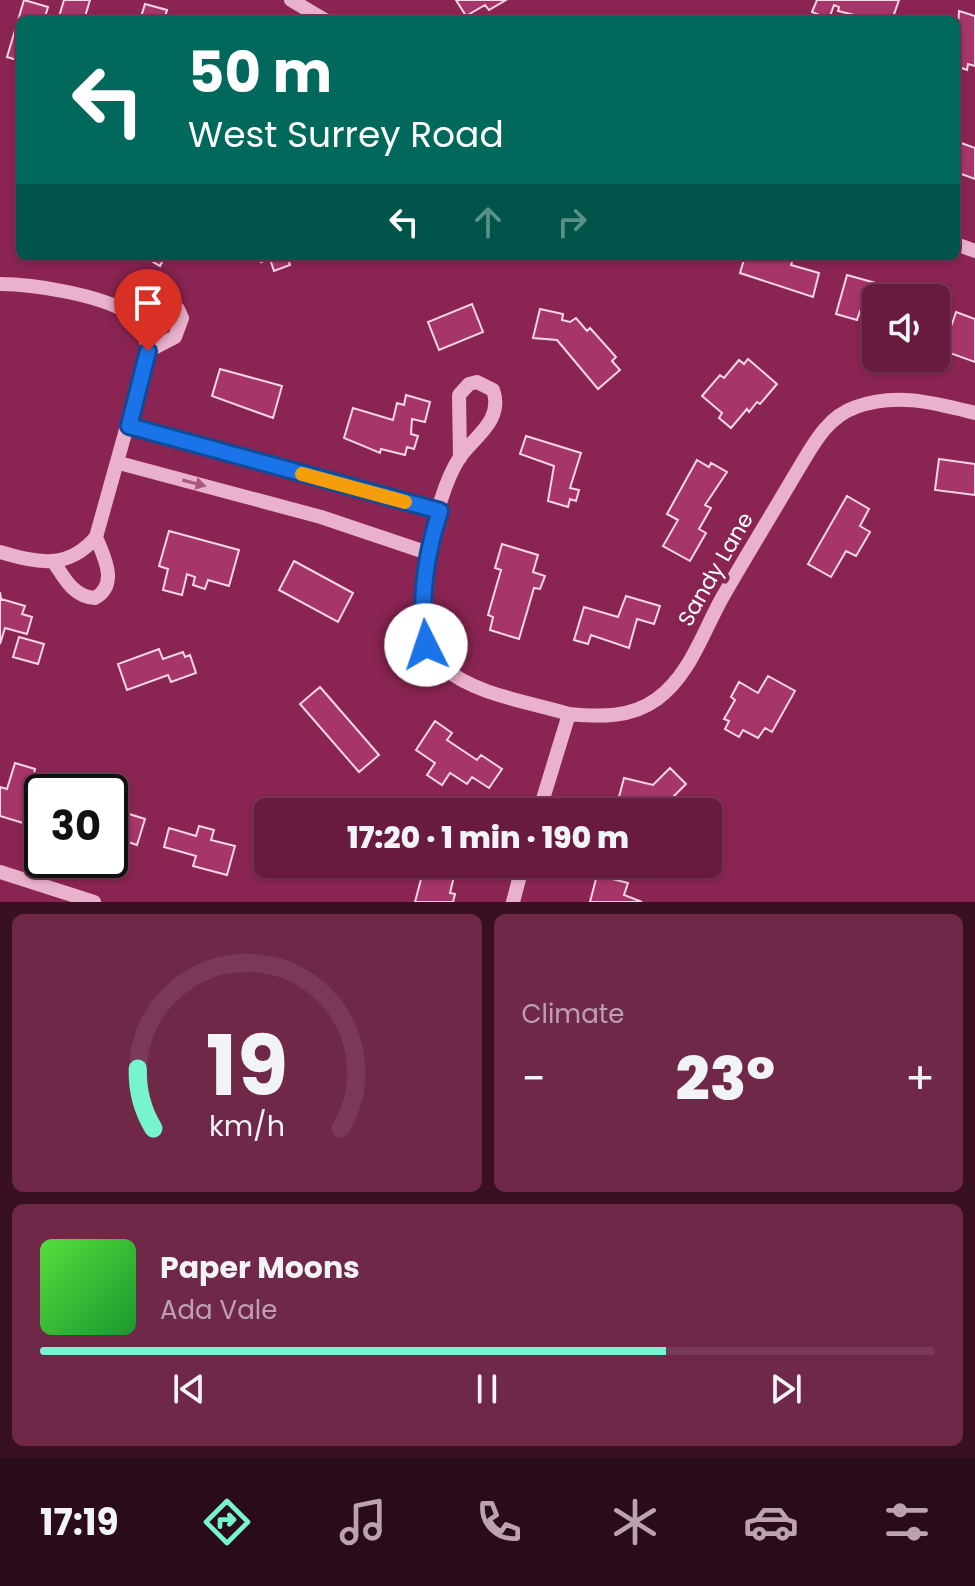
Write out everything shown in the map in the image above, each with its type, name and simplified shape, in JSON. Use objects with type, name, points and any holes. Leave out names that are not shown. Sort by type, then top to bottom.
[{"type":"street","points":[[291,0],[318,16]]},
{"type":"street","points":[[0,284],[48,290],[130,314],[143,330],[148,351],[96,537],[75,557],[55,564],[0,552]]},
{"type":"street","points":[[130,314],[168,301],[178,309],[182,318],[175,337],[148,351]]},
{"type":"street","points":[[119,463],[321,517],[428,553],[460,458],[488,426],[494,410],[493,390],[484,384],[469,384],[459,395],[460,458]]},
{"type":"street","name":"Sandy Lane","points":[[428,553],[424,620],[426,645],[441,665],[465,681],[569,714],[615,715],[638,710],[668,690],[688,663],[812,446],[830,422],[856,406],[893,399],[932,402],[975,413]]},
{"type":"street","points":[[129,426],[440,511]]},
{"type":"street","points":[[55,564],[68,584],[82,596],[95,598],[102,594],[108,576],[96,537]]},
{"type":"street","points":[[543,798],[569,714]]},
{"type":"street","points":[[0,872],[94,902]]},
{"type":"street","points":[[513,902],[519,878]]},
{"type":"building","points":[[24,0],[48,7],[45,16],[19,16]]},
{"type":"building","points":[[64,0],[90,0],[85,16],[59,16]]},
{"type":"building","points":[[456,0],[506,0],[489,10],[485,5],[466,16]]},
{"type":"building","points":[[817,0],[899,0],[893,16],[859,16],[838,11],[839,7],[834,5],[830,16],[812,12]]},
{"type":"building","points":[[145,4],[167,10],[165,16],[141,16]]},
{"type":"building","points":[[959,11],[975,16],[975,66],[968,64],[967,70],[960,67]]},
{"type":"building","points":[[16,27],[16,60],[7,57]]},
{"type":"building","points":[[960,142],[975,148],[975,179],[960,173]]},
{"type":"building","points":[[270,260],[288,260],[290,265],[274,271]]},
{"type":"building","points":[[744,260],[793,260],[791,265],[819,273],[813,297],[740,273]]},
{"type":"building","points":[[847,275],[879,284],[862,284],[862,312],[857,320],[836,314]]},
{"type":"building","points":[[472,304],[483,332],[439,350],[428,322]]},
{"type":"building","points":[[540,309],[563,314],[562,320],[570,322],[576,318],[587,331],[590,328],[616,357],[612,361],[620,370],[598,389],[557,340],[533,338]]},
{"type":"building","points":[[956,312],[975,319],[975,362],[950,353]]},
{"type":"building","points":[[748,359],[777,384],[760,404],[757,402],[749,412],[747,409],[731,428],[719,418],[722,413],[702,396],[720,375],[724,378],[739,360],[744,364]]},
{"type":"building","points":[[220,369],[282,386],[273,418],[212,396]]},
{"type":"building","points":[[406,395],[430,402],[425,422],[412,419],[411,434],[418,436],[414,449],[407,447],[405,455],[381,449],[380,453],[344,438],[353,408],[393,420],[397,403],[404,405]]},
{"type":"building","points":[[526,436],[581,453],[570,488],[579,490],[576,501],[570,499],[568,507],[548,501],[554,466],[520,454]]},
{"type":"building","points":[[939,459],[975,464],[975,495],[935,490]]},
{"type":"building","points":[[697,460],[709,467],[711,463],[727,472],[705,505],[711,508],[699,529],[706,533],[690,561],[663,546],[678,520],[667,514]]},
{"type":"building","points":[[847,496],[869,509],[860,526],[870,532],[856,556],[846,551],[831,577],[808,564]]},
{"type":"building","points":[[169,531],[239,550],[229,586],[208,580],[205,589],[193,585],[195,577],[187,574],[182,595],[163,590],[168,569],[159,566]]},
{"type":"building","points":[[502,544],[538,555],[533,572],[545,576],[540,589],[534,588],[519,639],[490,630],[493,617],[488,615],[501,570],[495,568]]},
{"type":"building","points":[[294,561],[353,593],[338,622],[279,590]]},
{"type":"building","points":[[0,592],[1,599],[25,606],[22,614],[32,617],[27,634],[5,628],[0,644]]},
{"type":"building","points":[[626,596],[660,606],[654,624],[637,619],[629,648],[591,635],[588,644],[574,640],[584,607],[618,617]]},
{"type":"building","points":[[19,637],[44,644],[38,664],[13,657]]},
{"type":"building","points":[[159,649],[163,659],[183,652],[185,657],[190,655],[196,673],[171,682],[168,675],[127,690],[118,664]]},
{"type":"building","points":[[768,676],[795,691],[772,732],[765,728],[758,738],[743,730],[739,737],[725,729],[729,721],[724,719],[735,700],[731,697],[739,682],[758,693]]},
{"type":"building","points":[[320,687],[379,755],[359,772],[300,704]]},
{"type":"building","points":[[435,721],[452,733],[447,740],[477,760],[481,755],[502,769],[489,788],[472,777],[467,784],[450,773],[442,785],[427,775],[435,763],[416,750]]},
{"type":"building","points":[[15,763],[35,769],[34,774],[24,774],[23,823],[0,816],[0,787],[7,789]]},
{"type":"building","points":[[670,768],[686,784],[672,798],[619,798],[624,778],[653,785]]},
{"type":"building","points":[[128,814],[145,819],[137,845],[128,842]]},
{"type":"building","points":[[199,826],[214,830],[211,840],[235,846],[227,875],[193,866],[196,856],[164,847],[169,828],[196,836]]},
{"type":"building","points":[[421,878],[454,878],[450,893],[455,894],[453,902],[415,902]]},
{"type":"building","points":[[596,878],[609,878],[628,883],[624,895],[642,902],[590,902]]},
{"type":"slow traffic","points":[[302,474],[405,502]]},
{"type":"route","points":[[148,351],[129,426],[440,511],[428,553],[425,579],[426,645]]}]
